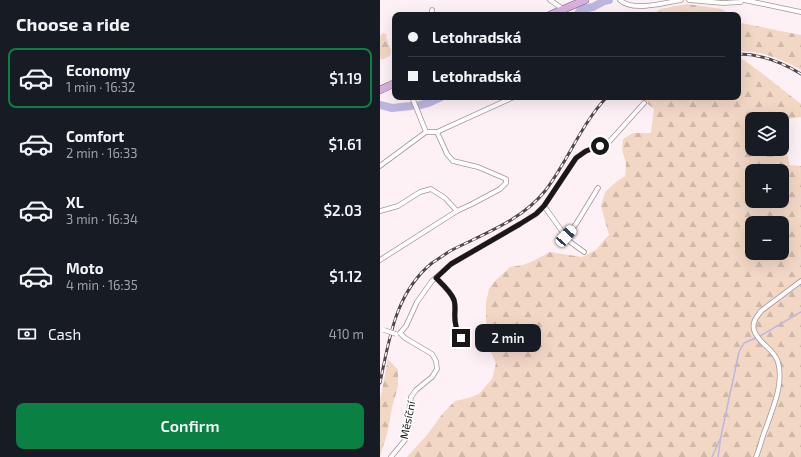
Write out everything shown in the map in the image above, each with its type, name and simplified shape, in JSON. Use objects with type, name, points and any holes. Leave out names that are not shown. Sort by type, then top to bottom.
[{"type":"main road","points":[[556,12],[585,0]]},
{"type":"main road","points":[[380,90],[392,84]]},
{"type":"street","points":[[550,0],[563,9]]},
{"type":"street","points":[[620,0],[630,5],[658,5],[681,0]]},
{"type":"street","points":[[689,0],[723,3],[741,2],[743,0],[801,12]]},
{"type":"street","points":[[413,100],[426,132]]},
{"type":"street","points":[[380,166],[426,132],[437,132],[507,100]]},
{"type":"street","points":[[398,334],[406,326],[417,302],[432,281],[451,264],[536,214],[544,206],[576,158],[586,151],[609,142],[644,103]]},
{"type":"street","points":[[380,260],[456,211],[500,189],[506,183],[506,179],[478,167],[453,161],[447,154],[437,132]]},
{"type":"street","points":[[566,236],[576,224],[598,188]]},
{"type":"street","points":[[380,211],[398,206],[420,192],[431,189],[445,198],[456,211]]},
{"type":"street","points":[[544,206],[569,241],[584,252]]},
{"type":"street","points":[[436,278],[455,301],[455,326],[461,338]]},
{"type":"street","points":[[756,457],[777,396],[780,372],[778,360],[773,352],[755,335],[753,325],[756,317],[761,311],[801,281]]},
{"type":"street","name":"Měsíční","points":[[380,327],[384,330],[398,334],[432,354],[436,361],[437,369],[432,377],[416,390],[411,397],[405,440],[391,457]]},
{"type":"green space","points":[[687,4],[722,9],[726,12],[656,12],[660,9]]},
{"type":"green space","points":[[741,23],[801,35],[801,70],[771,56],[741,51]]},
{"type":"green space","points":[[383,33],[387,34],[386,37],[391,50],[390,56],[380,59],[380,36]]},
{"type":"green space","points":[[741,58],[801,104],[801,117],[789,119],[789,112],[745,112],[745,156],[788,156],[790,165],[801,166],[801,457],[407,457],[427,435],[443,413],[455,401],[479,394],[492,379],[496,363],[489,348],[486,326],[486,303],[489,289],[510,267],[523,265],[550,252],[582,257],[596,250],[609,235],[601,206],[605,192],[625,176],[626,163],[622,150],[623,139],[633,133],[651,133],[654,109],[643,100],[741,100]]},
{"type":"green space","points":[[388,359],[398,370],[398,386],[387,434],[380,456],[380,400]]},
{"type":"waterway","points":[[579,12],[581,9],[593,7],[609,0]]},
{"type":"waterway","points":[[420,105],[434,100]]},
{"type":"waterway","points":[[380,105],[392,108],[411,106]]},
{"type":"waterway","points":[[760,336],[801,312]]},
{"type":"waterway","points":[[718,457],[739,352],[744,343],[756,338]]},
{"type":"waterway","points":[[712,457],[720,439]]},
{"type":"railway","points":[[741,54],[763,57],[801,74]]},
{"type":"railway","points":[[380,383],[396,318],[410,288],[420,275],[432,263],[450,251],[501,226],[525,211],[545,191],[582,131],[605,100]]},
{"type":"route","points":[[461,338],[455,326],[455,301],[436,278],[451,264],[536,214],[544,206],[576,158],[586,151],[600,146]]}]
